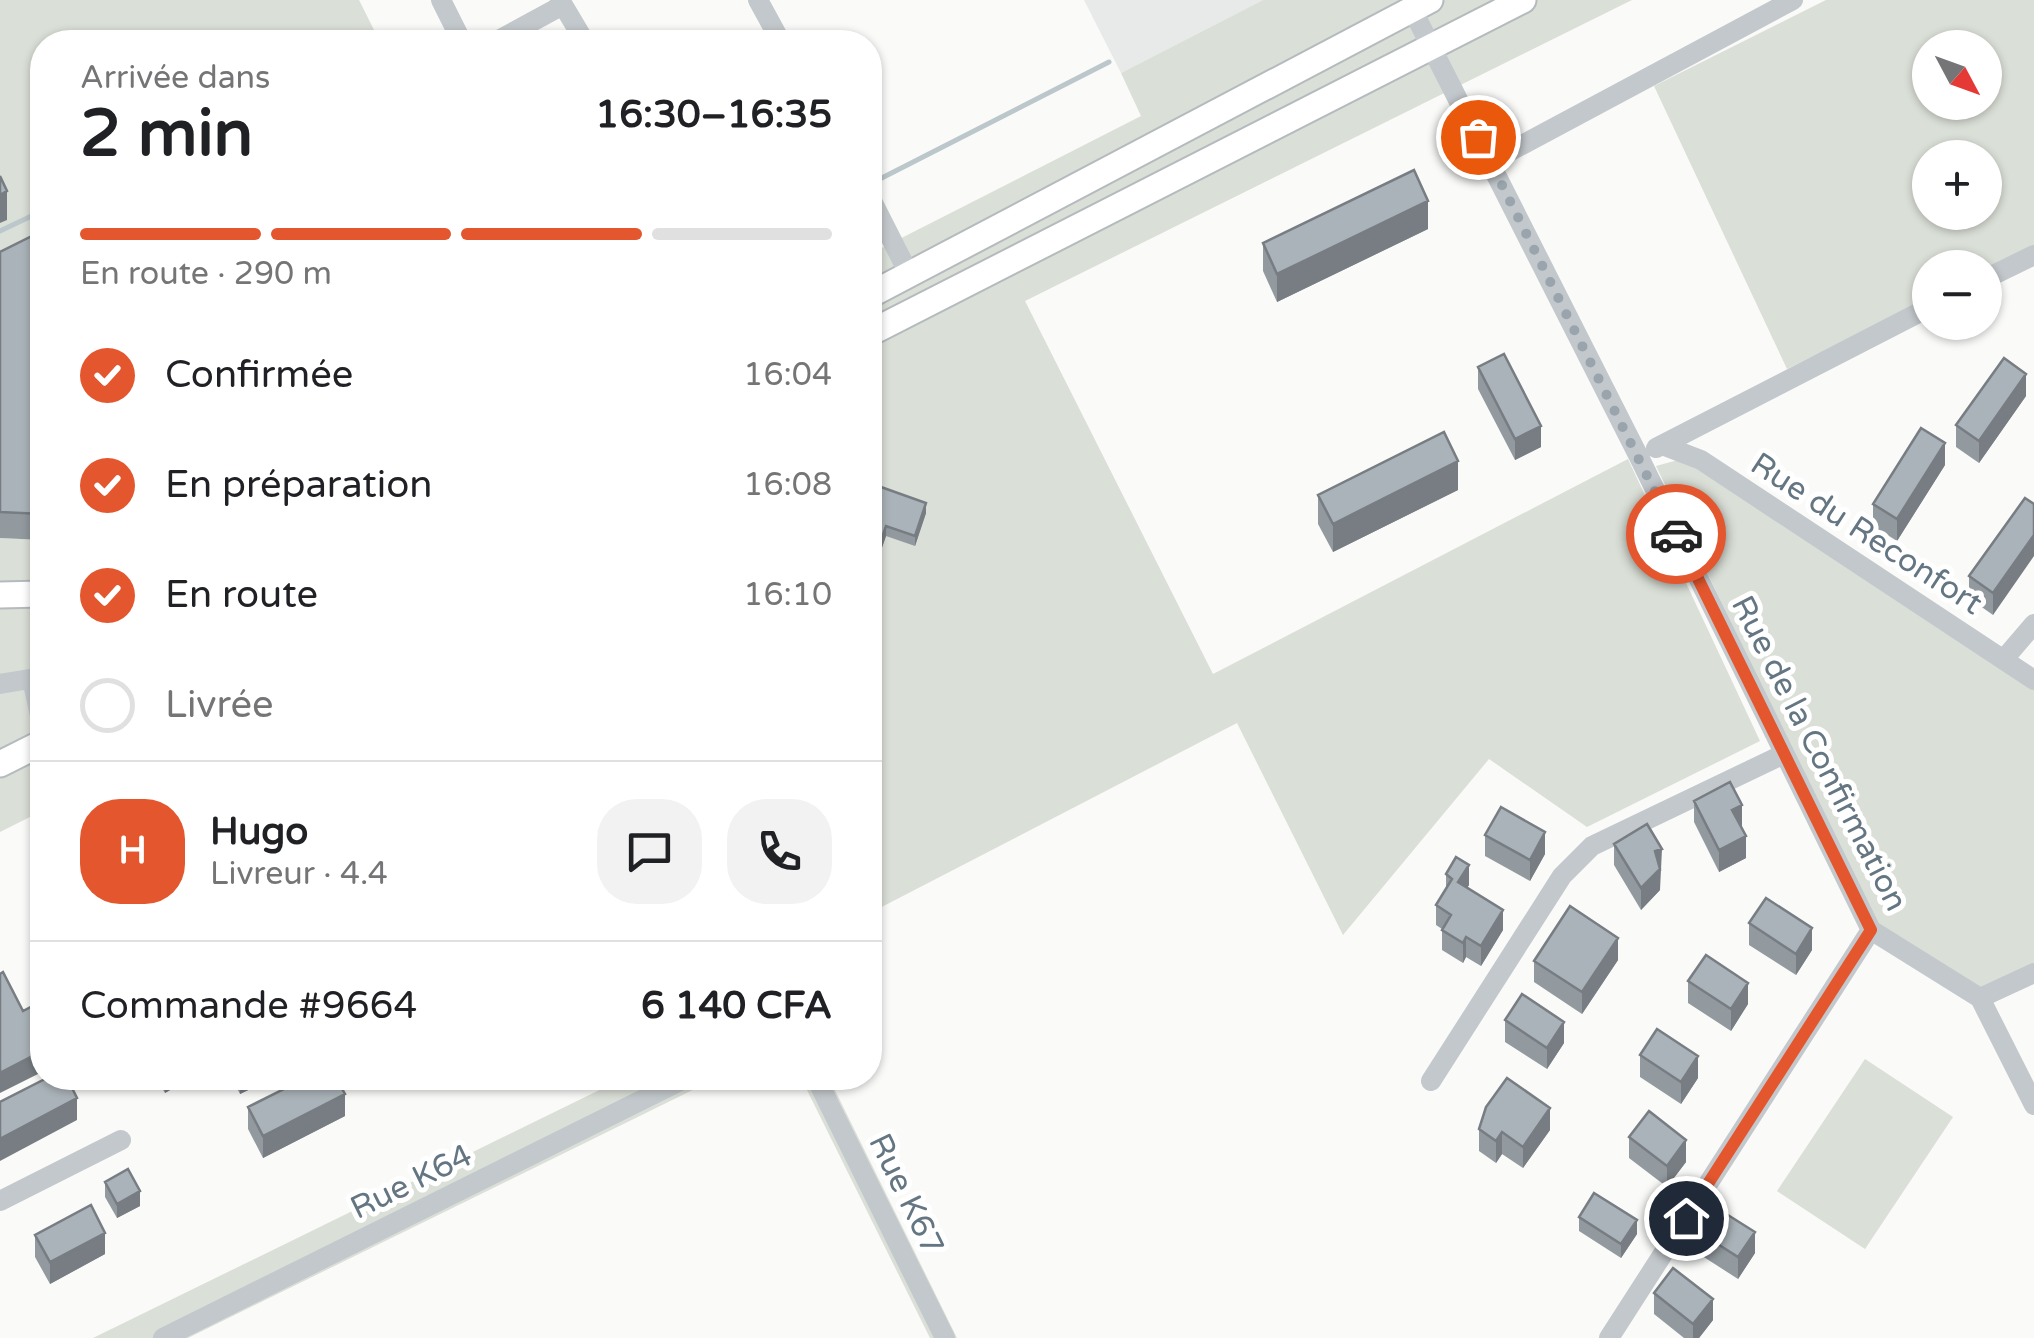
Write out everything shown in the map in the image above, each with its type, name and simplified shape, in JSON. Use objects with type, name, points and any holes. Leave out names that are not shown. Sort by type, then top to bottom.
[{"type":"main road","points":[[882,327],[1523,0]]},
{"type":"main road","points":[[882,289],[1421,5]]},
{"type":"main road","points":[[0,595],[30,594]]},
{"type":"main road","points":[[0,764],[30,749]]},
{"type":"street","points":[[441,0],[456,30]]},
{"type":"street","points":[[758,0],[774,30]]},
{"type":"street","points":[[1490,162],[1792,0]]},
{"type":"street","points":[[515,30],[562,3],[577,30]]},
{"type":"street","name":"Rue de la Confirmation","points":[[1421,5],[1432,45],[1871,930],[1980,998]]},
{"type":"street","points":[[882,221],[910,276]]},
{"type":"street","points":[[2002,271],[2034,255]]},
{"type":"street","points":[[1639,457],[1912,316]]},
{"type":"street","name":"Rue du Reconfort","points":[[1662,446],[1701,460],[2034,680]]},
{"type":"street","points":[[2004,660],[2034,624]]},
{"type":"street","points":[[0,684],[30,679]]},
{"type":"street","points":[[1432,1081],[1562,876],[1592,846],[1784,754]]},
{"type":"street","points":[[1609,1338],[1871,930]]},
{"type":"street","points":[[2034,972],[1980,998],[2034,1105]]},
{"type":"street","name":"Rue K64","points":[[163,1338],[662,1090]]},
{"type":"street","name":"Rue K67","points":[[822,1090],[945,1338]]},
{"type":"street","points":[[0,1201],[121,1140]]},
{"type":"shaded area","points":[[0,0],[359,0],[374,30],[30,30],[30,263],[0,279]]},
{"type":"shaded area","points":[[1084,0],[1263,0],[1121,73]]},
{"type":"shaded area","points":[[1263,0],[1632,0],[1025,301],[1213,674],[1628,459],[1760,741],[1587,827],[1489,759],[1343,935],[1237,723],[882,907],[882,248],[1141,116],[1121,73]]},
{"type":"shaded area","points":[[1826,0],[2034,0],[2034,248],[2002,264],[2002,250],[1912,250],[1912,308],[1787,369],[1654,86]]},
{"type":"shaded area","points":[[1678,460],[1698,466],[2034,685],[2034,963],[1980,989],[1876,924],[1656,466]]},
{"type":"shaded area","points":[[0,538],[30,539],[30,817],[0,832]]},
{"type":"shaded area","points":[[1865,1059],[1953,1117],[1865,1249],[1777,1191]]},
{"type":"shaded area","points":[[599,1090],[693,1090],[188,1338],[93,1338]]},
{"type":"shaded area","points":[[807,1090],[835,1090],[957,1338],[930,1338]]},
{"type":"building","points":[[1414,170],[1428,201],[1277,274],[1263,243]]},
{"type":"building","points":[[0,176],[7,191],[0,195]]},
{"type":"building","points":[[30,237],[30,513],[0,512],[0,252]]},
{"type":"building","points":[[1504,354],[1541,426],[1515,439],[1478,367]]},
{"type":"building","points":[[2004,358],[2026,374],[1979,441],[1956,425]]},
{"type":"building","points":[[1921,428],[1945,443],[1897,519],[1873,504]]},
{"type":"building","points":[[1444,432],[1458,461],[1333,524],[1318,495]]},
{"type":"building","points":[[882,487],[926,503],[915,536],[886,526],[882,538]]},
{"type":"building","points":[[2025,498],[2034,504],[2034,535],[1993,593],[1969,576]]},
{"type":"building","points":[[1730,782],[1742,805],[1732,810],[1746,836],[1719,850],[1694,801]]},
{"type":"building","points":[[1501,807],[1545,832],[1530,860],[1485,835]]},
{"type":"building","points":[[1647,824],[1662,849],[1655,851],[1660,869],[1641,888],[1614,844]]},
{"type":"building","points":[[1456,857],[1469,865],[1458,882],[1503,910],[1481,946],[1466,937],[1463,943],[1442,930],[1451,915],[1436,905],[1452,879],[1446,874]]},
{"type":"building","points":[[1766,898],[1812,928],[1796,954],[1749,923]]},
{"type":"building","points":[[1570,906],[1618,938],[1582,992],[1534,961]]},
{"type":"building","points":[[1706,955],[1748,983],[1731,1009],[1688,981]]},
{"type":"building","points":[[3,972],[23,1011],[30,1007],[30,1057],[0,1073]]},
{"type":"building","points":[[1522,994],[1564,1022],[1547,1048],[1505,1020]]},
{"type":"building","points":[[1657,1029],[1698,1056],[1681,1082],[1640,1055]]},
{"type":"building","points":[[1507,1078],[1550,1108],[1523,1147],[1502,1132],[1496,1141],[1479,1129],[1486,1107]]},
{"type":"building","points":[[30,1087],[30,1090],[73,1090],[77,1098],[0,1139],[0,1102]]},
{"type":"building","points":[[282,1090],[343,1090],[345,1094],[263,1136],[248,1107]]},
{"type":"building","points":[[1649,1111],[1686,1140],[1667,1166],[1629,1137]]},
{"type":"building","points":[[128,1169],[140,1191],[117,1204],[105,1182]]},
{"type":"building","points":[[1594,1193],[1637,1220],[1621,1244],[1579,1217]]},
{"type":"building","points":[[91,1205],[105,1233],[50,1262],[35,1235]]},
{"type":"building","points":[[1712,1205],[1755,1232],[1738,1257],[1696,1230]]},
{"type":"building","points":[[1673,1268],[1713,1299],[1693,1324],[1654,1293]]},
{"type":"waterway","points":[[882,178],[1109,62]]},
{"type":"waterway","points":[[0,231],[30,217]]},
{"type":"way so far","points":[[1478,137],[1676,534]]},
{"type":"route","points":[[1676,534],[1871,930],[1686,1218]]}]
